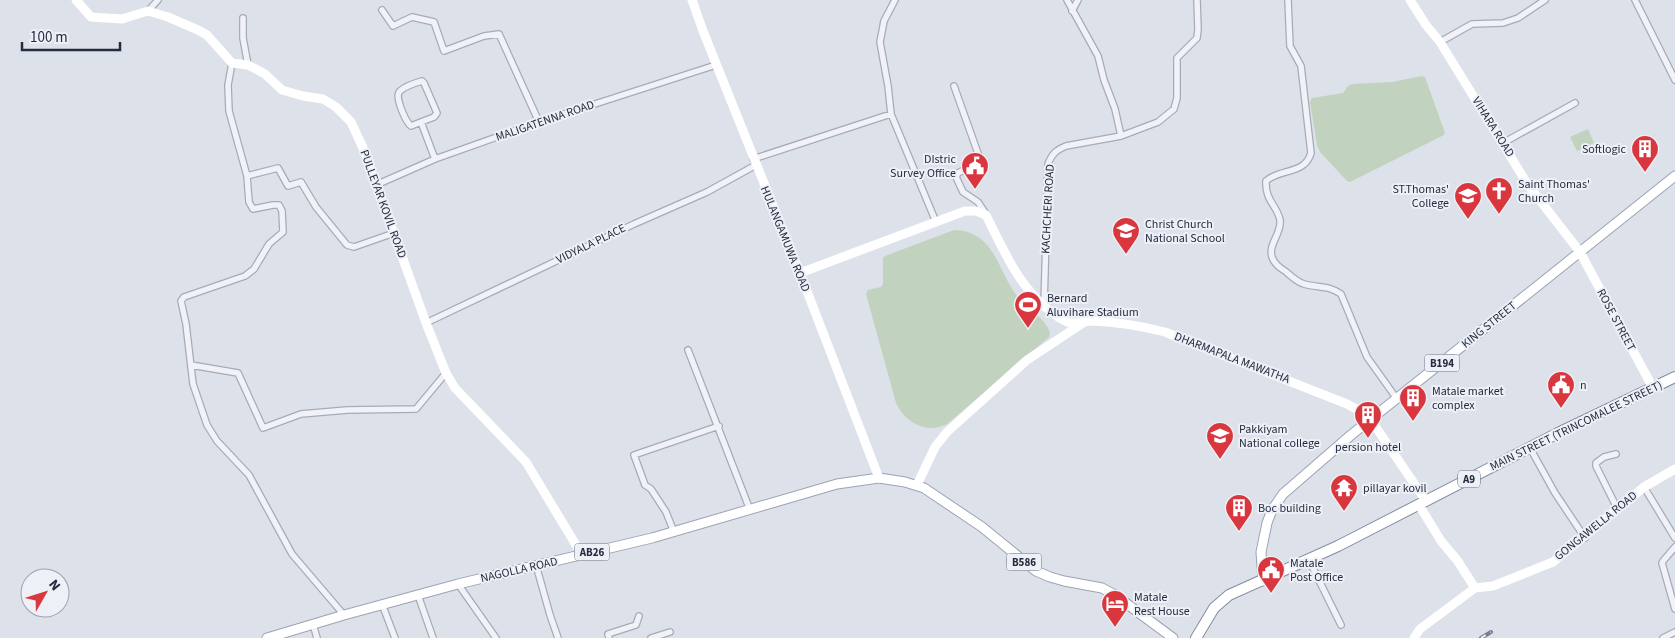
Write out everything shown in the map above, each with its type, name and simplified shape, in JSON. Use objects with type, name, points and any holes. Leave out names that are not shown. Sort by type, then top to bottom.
[{"type":"highway","name":"MAIN STREET (TRINCOMALEE STREET)","points":[[1263,581],[1309,560],[1675,377]]},
{"type":"highway","name":"A9","points":[[1196,638],[1203,633],[1214,608],[1224,599],[1263,581]]},
{"type":"street","points":[[76,0],[91,17],[122,19],[148,11],[158,0]]},
{"type":"street","name":"HULANGAMUWA ROAD","points":[[692,0],[879,478]]},
{"type":"street","points":[[895,0],[884,21],[880,42],[891,114],[936,222]]},
{"type":"street","points":[[1066,0],[1098,56],[1104,80],[1115,109],[1121,136],[1158,122],[1174,108],[1178,98],[1176,58],[1197,38],[1196,0]]},
{"type":"street","points":[[1072,11],[1078,0]]},
{"type":"street","points":[[1288,0],[1290,46],[1300,66],[1311,153],[1303,165],[1271,176],[1266,181],[1266,191],[1280,220],[1280,226],[1272,248],[1272,257],[1278,266],[1298,282],[1305,285],[1332,288],[1341,294],[1367,357],[1397,399]]},
{"type":"street","name":"VIHARA ROAD","points":[[1410,0],[1426,26],[1440,42],[1528,185],[1580,252]]},
{"type":"street","points":[[1440,42],[1472,24],[1503,23],[1518,18],[1545,0]]},
{"type":"street","points":[[1635,0],[1675,80]]},
{"type":"street","points":[[382,10],[393,26],[412,17],[434,22],[444,51],[484,36],[499,34],[539,122]]},
{"type":"street","points":[[148,11],[168,17],[207,35],[232,63],[228,85],[228,112],[246,176],[249,202],[253,209],[273,205],[279,206],[282,211],[283,232],[269,244],[254,269],[245,276],[184,297],[180,301],[186,324],[193,384],[207,425],[217,441],[249,475],[292,554],[344,615]]},
{"type":"street","points":[[243,18],[242,38],[248,65]]},
{"type":"street","name":"PULLEYAR KOVIL ROAD","points":[[232,63],[248,65],[265,74],[282,90],[323,99],[336,107],[351,122],[376,184],[446,374],[455,388],[526,462],[582,555]]},
{"type":"street","name":"MALIGATENNA ROAD","points":[[376,184],[435,159],[539,122],[716,65]]},
{"type":"street","points":[[422,81],[437,113],[434,117],[421,122],[411,126],[407,122],[397,94],[422,81]]},
{"type":"street","points":[[954,86],[980,159],[979,162],[958,173],[956,177],[963,192],[978,202],[986,215]]},
{"type":"street","points":[[1503,143],[1575,103]]},
{"type":"street","name":"VIDYALA PLACE","points":[[426,323],[634,224],[707,192],[754,162],[891,114]]},
{"type":"street","points":[[421,122],[435,159]]},
{"type":"street","name":"KACHCHERI ROAD","points":[[1044,307],[1048,164],[1052,155],[1059,148],[1066,146],[1121,136]]},
{"type":"street","points":[[246,176],[278,168],[288,186],[301,182],[316,207],[347,245],[354,247],[394,233]]},
{"type":"street","name":"KING STREET","points":[[1263,581],[1261,552],[1265,530],[1269,516],[1278,500],[1313,466],[1675,176]]},
{"type":"street","points":[[800,273],[965,211],[976,211],[986,215]]},
{"type":"street","name":"DHARMAPALA MAWATHA","points":[[986,215],[1014,272],[1044,307],[1064,322],[1137,324],[1165,332],[1339,400],[1362,412],[1371,420]]},
{"type":"street","name":"ROSE STREET","points":[[1580,252],[1653,388]]},
{"type":"street","points":[[917,485],[935,447],[947,432],[1027,360],[1085,322]]},
{"type":"street","points":[[688,350],[750,510]]},
{"type":"street","points":[[191,365],[238,373],[263,428],[301,414],[346,410],[416,409],[446,374]]},
{"type":"street","points":[[1371,420],[1423,503],[1441,541],[1457,560],[1475,588]]},
{"type":"street","points":[[674,532],[666,512],[646,484],[634,455],[718,426]]},
{"type":"street","points":[[1530,448],[1555,493],[1584,538]]},
{"type":"street","points":[[1616,454],[1604,457],[1596,463],[1596,466],[1617,508]]},
{"type":"street","name":"GONGAWELLA ROAD","points":[[1414,638],[1420,629],[1475,588],[1493,586],[1553,562],[1644,487],[1675,469]]},
{"type":"street","name":"NAGOLLA ROAD","points":[[267,638],[458,584],[674,532],[837,484],[879,478],[894,479],[917,485]]},
{"type":"street","name":"B586","points":[[917,485],[982,527],[1036,571],[1064,581],[1102,588],[1115,595],[1173,638]]},
{"type":"street","points":[[1644,487],[1672,528],[1675,538]]},
{"type":"street","points":[[1675,547],[1662,564],[1675,609]]},
{"type":"street","points":[[1309,560],[1341,624]]},
{"type":"street","points":[[536,565],[558,638]]},
{"type":"street","points":[[458,584],[496,638]]},
{"type":"street","points":[[418,595],[433,638]]},
{"type":"street","points":[[382,604],[395,638]]},
{"type":"street","name":"B586","points":[[1142,615],[1163,638]]},
{"type":"street","points":[[609,638],[608,634],[636,624],[640,616]]},
{"type":"street","points":[[314,624],[318,638]]},
{"type":"street","points":[[651,638],[670,632]]},
{"type":"street","points":[[1663,638],[1675,632]]},
{"type":"green space","points":[[1425,77],[1445,133],[1444,135],[1350,182],[1347,181],[1320,152],[1317,145],[1310,102],[1312,98],[1343,93],[1348,86],[1353,84],[1392,82]]},
{"type":"green space","points":[[1588,129],[1594,143],[1577,151],[1570,137]]},
{"type":"green space","points":[[954,230],[968,232],[987,244],[1017,296],[1044,322],[1050,333],[1049,337],[947,424],[931,428],[917,425],[911,421],[896,403],[866,294],[868,290],[881,287],[883,284],[883,258],[885,256]]},
{"type":"railway","points":[[1481,638],[1491,632]]},
{"type":"place","name":"Softlogic","points":[[1645,173]]},
{"type":"place","name":"DIstric Survey Office","points":[[975,190]]},
{"type":"place","name":"Saint Thomas' Church","points":[[1499,215]]},
{"type":"place","name":"ST.Thomas' College","points":[[1468,220]]},
{"type":"place","name":"Christ Church National School","points":[[1126,255]]},
{"type":"place","name":"Bernard Aluvihare Stadium","points":[[1028,329]]},
{"type":"place","name":"n","points":[[1561,409]]},
{"type":"place","name":"Matale market complex","points":[[1413,422]]},
{"type":"place","name":"persion hotel","points":[[1368,439]]},
{"type":"place","name":"Pakkiyam National college","points":[[1220,460]]},
{"type":"place","name":"pillayar kovil","points":[[1344,512]]},
{"type":"place","name":"Boc building","points":[[1239,532]]},
{"type":"place","name":"Matale Post Office","points":[[1271,594]]},
{"type":"place","name":"Matale Rest House","points":[[1115,628]]}]
